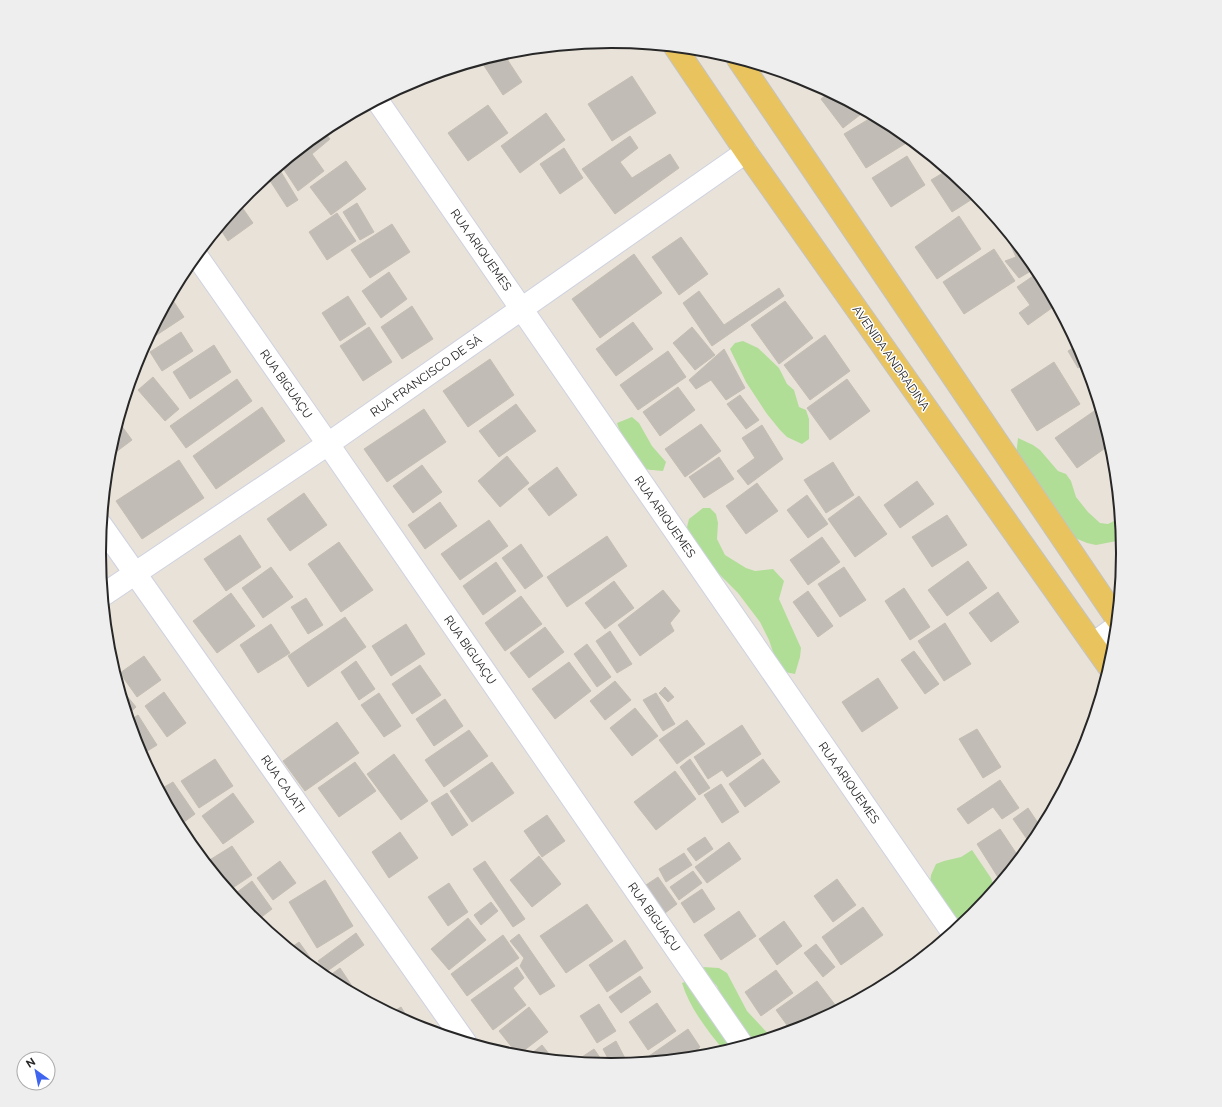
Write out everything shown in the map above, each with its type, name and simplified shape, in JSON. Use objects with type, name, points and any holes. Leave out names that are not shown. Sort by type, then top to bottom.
[{"type":"main road","name":"AVENIDA ANDRADINA","points":[[680,52],[746,152],[1105,660]]},
{"type":"main road","points":[[742,65],[1113,613]]},
{"type":"street","name":"RUA ARIQUEMES","points":[[380,104],[950,928]]},
{"type":"street","name":"RUA FRANCISCO DE SÁ","points":[[107,592],[328,444],[746,152]]},
{"type":"street","name":"RUA BIGUAÇU","points":[[200,260],[740,1042]]},
{"type":"street","name":"RUA CAJATI","points":[[107,533],[461,1036]]},
{"type":"street","points":[[1093,644],[1110,631]]},
{"type":"green space","points":[[743,341],[758,348],[779,368],[787,384],[794,390],[799,407],[806,410],[809,419],[809,439],[802,444],[787,437],[780,430],[767,414],[746,382],[730,349],[735,343]]},
{"type":"green space","points":[[632,417],[639,423],[652,446],[666,462],[663,471],[649,470],[642,467],[632,453],[617,423]]},
{"type":"green space","points":[[1018,438],[1040,450],[1058,471],[1066,474],[1071,481],[1076,497],[1088,512],[1100,523],[1108,524],[1115,520],[1116,541],[1096,545],[1075,538],[1039,483],[1016,456]]},
{"type":"green space","points":[[703,508],[710,508],[716,514],[718,523],[717,539],[725,555],[746,568],[755,571],[773,569],[784,581],[779,599],[801,648],[795,674],[785,672],[775,658],[769,640],[760,622],[738,593],[716,571],[690,535],[687,527],[689,519]]},
{"type":"green space","points":[[972,850],[991,878],[993,884],[955,924],[930,884],[931,875],[936,864],[961,857]]},
{"type":"green space","points":[[703,967],[719,968],[727,973],[747,1011],[768,1034],[749,1040],[720,994],[717,986],[711,980]]},
{"type":"green space","points":[[693,979],[734,1044],[721,1047],[695,1011],[685,993],[682,983]]},
{"type":"building","points":[[507,59],[522,82],[503,95],[483,64]]},
{"type":"building","points":[[632,76],[656,113],[612,141],[588,104]]},
{"type":"building","points":[[825,96],[861,114],[843,128],[821,99]]},
{"type":"building","points":[[488,105],[508,133],[468,161],[448,133]]},
{"type":"building","points":[[546,113],[565,140],[520,173],[501,146]]},
{"type":"building","points":[[869,119],[906,143],[866,168],[844,134]]},
{"type":"building","points":[[327,135],[330,139],[312,154],[324,171],[298,191],[283,169]]},
{"type":"building","points":[[630,136],[638,148],[620,162],[632,178],[670,154],[679,168],[615,214],[582,169]]},
{"type":"building","points":[[564,148],[583,178],[560,194],[540,164]]},
{"type":"building","points":[[907,156],[925,185],[891,207],[872,178]]},
{"type":"building","points":[[346,161],[366,189],[331,215],[310,187]]},
{"type":"building","points":[[280,171],[298,200],[287,207],[270,181]]},
{"type":"building","points":[[944,173],[971,200],[952,212],[931,180]]},
{"type":"building","points":[[357,203],[374,232],[360,240],[343,212]]},
{"type":"building","points":[[242,208],[253,223],[228,241],[222,231]]},
{"type":"building","points":[[337,213],[356,241],[327,260],[309,232]]},
{"type":"building","points":[[959,216],[981,249],[937,279],[915,247]]},
{"type":"building","points":[[392,224],[410,252],[370,278],[351,250]]},
{"type":"building","points":[[681,237],[708,274],[679,295],[652,257]]},
{"type":"building","points":[[1010,243],[1030,272],[1019,278],[1005,261],[1016,257]]},
{"type":"building","points":[[994,249],[1015,281],[964,314],[943,282]]},
{"type":"building","points":[[634,254],[662,293],[600,338],[572,299]]},
{"type":"building","points":[[389,272],[407,299],[381,318],[362,291]]},
{"type":"building","points":[[1033,276],[1052,308],[1028,325],[1019,313],[1030,305],[1017,287]]},
{"type":"building","points":[[779,288],[784,296],[712,346],[683,303],[699,291],[724,325]]},
{"type":"building","points":[[348,296],[366,324],[340,341],[322,313]]},
{"type":"building","points":[[173,301],[184,317],[155,336]]},
{"type":"building","points":[[785,301],[813,338],[779,364],[751,325]]},
{"type":"building","points":[[412,306],[433,339],[402,359],[381,327]]},
{"type":"building","points":[[633,322],[653,349],[616,376],[596,349]]},
{"type":"building","points":[[369,327],[392,362],[363,381],[340,346]]},
{"type":"building","points":[[692,327],[715,355],[695,370],[673,343]]},
{"type":"building","points":[[181,332],[193,351],[162,371],[150,352]]},
{"type":"building","points":[[825,335],[850,371],[810,400],[784,365]]},
{"type":"building","points":[[214,345],[231,372],[190,399],[173,372]]},
{"type":"building","points":[[1073,348],[1080,366],[1078,368],[1068,351]]},
{"type":"building","points":[[724,349],[745,388],[726,400],[711,380],[696,389],[689,380]]},
{"type":"building","points":[[668,351],[686,377],[638,410],[620,385]]},
{"type":"building","points":[[490,359],[514,395],[468,427],[443,391]]},
{"type":"building","points":[[1054,362],[1080,404],[1037,431],[1011,390]]},
{"type":"building","points":[[153,377],[179,409],[165,421],[138,390]]},
{"type":"building","points":[[237,379],[252,401],[186,448],[170,426]]},
{"type":"building","points":[[847,379],[870,411],[830,440],[807,408]]},
{"type":"building","points":[[678,387],[695,410],[660,436],[643,412]]},
{"type":"building","points":[[740,395],[759,420],[746,429],[727,404]]},
{"type":"building","points":[[516,404],[536,431],[499,457],[479,431]]},
{"type":"building","points":[[262,407],[285,441],[216,489],[193,456]]},
{"type":"building","points":[[424,409],[446,442],[387,482],[364,449]]},
{"type":"building","points":[[1095,410],[1105,448],[1077,468],[1055,438]]},
{"type":"building","points":[[701,424],[721,451],[685,477],[665,449]]},
{"type":"building","points":[[762,425],[783,459],[748,485],[737,471],[755,458],[742,438]]},
{"type":"building","points":[[122,427],[132,440],[116,452]]},
{"type":"building","points":[[507,456],[529,483],[500,507],[478,481]]},
{"type":"building","points":[[719,457],[734,479],[704,498],[689,477]]},
{"type":"building","points":[[179,460],[204,498],[142,539],[116,501]]},
{"type":"building","points":[[833,462],[854,495],[826,513],[804,480]]},
{"type":"building","points":[[422,465],[442,492],[413,513],[393,486]]},
{"type":"building","points":[[557,467],[577,495],[549,516],[528,489]]},
{"type":"building","points":[[917,481],[934,504],[900,528],[884,505]]},
{"type":"building","points":[[757,483],[778,511],[746,534],[726,506]]},
{"type":"building","points":[[304,493],[327,525],[290,551],[267,519]]},
{"type":"building","points":[[807,495],[828,524],[808,538],[787,510]]},
{"type":"building","points":[[859,496],[887,534],[855,557],[828,519]]},
{"type":"building","points":[[440,502],[457,526],[425,549],[408,525]]},
{"type":"building","points":[[947,515],[967,545],[932,567],[912,537]]},
{"type":"building","points":[[489,520],[508,546],[460,580],[441,554]]},
{"type":"building","points":[[240,535],[261,567],[226,591],[204,559]]},
{"type":"building","points":[[607,536],[627,566],[567,607],[547,577]]},
{"type":"building","points":[[822,537],[840,562],[808,585],[790,560]]},
{"type":"building","points":[[339,542],[373,590],[341,612],[308,564]]},
{"type":"building","points":[[521,544],[543,576],[525,589],[502,558]]},
{"type":"building","points":[[968,561],[987,588],[947,616],[928,590]]},
{"type":"building","points":[[496,562],[516,591],[483,615],[463,586]]},
{"type":"building","points":[[271,567],[293,597],[263,618],[242,588]]},
{"type":"building","points":[[844,567],[866,600],[840,617],[818,584]]},
{"type":"building","points":[[614,581],[634,608],[605,629],[585,603]]},
{"type":"building","points":[[904,588],[930,627],[910,640],[885,601]]},
{"type":"building","points":[[663,590],[680,611],[670,623],[674,631],[640,656],[618,625]]},
{"type":"building","points":[[808,591],[833,626],[818,637],[793,602]]},
{"type":"building","points":[[998,592],[1019,622],[991,642],[969,613]]},
{"type":"building","points":[[231,593],[255,626],[217,653],[193,621]]},
{"type":"building","points":[[521,596],[542,624],[505,651],[485,623]]},
{"type":"building","points":[[306,598],[323,625],[308,634],[291,607]]},
{"type":"building","points":[[345,617],[366,647],[308,687],[288,656]]},
{"type":"building","points":[[945,623],[971,664],[944,681],[918,641]]},
{"type":"building","points":[[271,624],[290,653],[258,673],[240,645]]},
{"type":"building","points":[[406,624],[425,654],[391,676],[372,646]]},
{"type":"building","points":[[545,627],[564,652],[529,678],[510,653]]},
{"type":"building","points":[[610,631],[632,664],[617,673],[596,641]]},
{"type":"building","points":[[587,644],[611,677],[597,687],[574,654]]},
{"type":"building","points":[[914,651],[939,684],[925,694],[901,660]]},
{"type":"building","points":[[144,656],[161,680],[137,697],[120,673]]},
{"type":"building","points":[[356,661],[375,689],[359,700],[341,672]]},
{"type":"building","points":[[569,662],[591,691],[555,719],[532,689]]},
{"type":"building","points":[[420,665],[441,695],[412,714],[392,684]]},
{"type":"building","points":[[878,678],[898,708],[862,732],[842,702]]},
{"type":"building","points":[[615,681],[631,700],[605,720],[590,701]]},
{"type":"building","points":[[665,687],[674,697],[668,702],[659,693]]},
{"type":"building","points":[[164,692],[186,723],[167,737],[145,706]]},
{"type":"building","points":[[379,693],[401,726],[384,737],[361,705]]},
{"type":"building","points":[[656,693],[675,724],[663,731],[643,700]]},
{"type":"building","points":[[126,695],[136,707],[131,712]]},
{"type":"building","points":[[445,699],[463,726],[434,746],[416,719]]},
{"type":"building","points":[[635,708],[658,736],[632,756],[610,728]]},
{"type":"building","points":[[138,715],[157,745],[146,752],[144,747],[133,718]]},
{"type":"building","points":[[687,720],[705,744],[677,764],[659,740]]},
{"type":"building","points":[[337,722],[359,753],[305,791],[283,761]]},
{"type":"building","points":[[742,725],[761,754],[727,777],[722,770],[708,779],[694,757]]},
{"type":"building","points":[[977,729],[1001,767],[983,778],[959,739]]},
{"type":"building","points":[[469,730],[488,756],[444,787],[425,760]]},
{"type":"building","points":[[394,754],[428,801],[401,820],[367,774]]},
{"type":"building","points":[[215,759],[233,786],[199,808],[181,781]]},
{"type":"building","points":[[690,759],[710,788],[699,795],[680,767]]},
{"type":"building","points":[[763,759],[780,782],[745,807],[729,784]]},
{"type":"building","points":[[355,762],[376,791],[339,817],[318,788]]},
{"type":"building","points":[[492,762],[514,793],[472,822],[450,791]]},
{"type":"building","points":[[675,771],[696,799],[656,830],[634,802]]},
{"type":"building","points":[[1000,780],[1019,808],[1002,819],[993,807],[968,824],[957,809]]},
{"type":"building","points":[[173,782],[195,814],[184,822],[163,787]]},
{"type":"building","points":[[721,784],[739,812],[722,823],[704,795]]},
{"type":"building","points":[[233,793],[254,822],[223,844],[202,816]]},
{"type":"building","points":[[447,793],[468,825],[452,836],[431,803]]},
{"type":"building","points":[[1028,808],[1038,823],[1027,839],[1013,819]]},
{"type":"building","points":[[547,815],[565,841],[542,857],[524,831]]},
{"type":"building","points":[[1000,829],[1017,854],[998,878],[977,844]]},
{"type":"building","points":[[400,832],[418,858],[389,878],[372,852]]},
{"type":"building","points":[[705,837],[713,849],[696,861],[687,849]]},
{"type":"building","points":[[729,842],[741,859],[707,883],[695,867]]},
{"type":"building","points":[[232,846],[252,875],[232,888],[209,860]]},
{"type":"building","points":[[684,853],[692,865],[666,882],[659,869]]},
{"type":"building","points":[[539,856],[561,884],[532,907],[510,880]]},
{"type":"building","points":[[280,861],[296,883],[273,900],[257,878]]},
{"type":"building","points":[[485,861],[525,919],[513,927],[473,869]]},
{"type":"building","points":[[693,871],[702,883],[679,900],[670,887]]},
{"type":"building","points":[[658,877],[677,904],[665,913],[646,885]]},
{"type":"building","points":[[837,879],[856,905],[833,922],[814,896]]},
{"type":"building","points":[[325,880],[353,926],[317,948],[289,902]]},
{"type":"building","points":[[252,881],[272,909],[261,918],[236,893]]},
{"type":"building","points":[[449,883],[468,912],[448,926],[428,897]]},
{"type":"building","points":[[702,889],[715,909],[694,923],[681,903]]},
{"type":"building","points":[[491,902],[498,911],[481,925],[474,915]]},
{"type":"building","points":[[587,904],[613,941],[566,973],[540,936]]},
{"type":"building","points":[[863,907],[883,935],[841,965],[822,937]]},
{"type":"building","points":[[739,911],[756,936],[721,960],[704,935]]},
{"type":"building","points":[[468,918],[486,940],[449,970],[431,949]]},
{"type":"building","points":[[784,921],[802,946],[777,965],[759,939]]},
{"type":"building","points":[[356,933],[364,945],[327,972],[318,961]]},
{"type":"building","points":[[519,934],[555,986],[540,995],[520,966],[524,958],[510,941]]},
{"type":"building","points":[[503,935],[519,958],[467,996],[451,974]]},
{"type":"building","points":[[625,940],[643,968],[607,992],[589,965]]},
{"type":"building","points":[[299,942],[314,963],[303,955],[293,946]]},
{"type":"building","points":[[816,944],[835,967],[823,977],[804,953]]},
{"type":"building","points":[[517,967],[524,978],[513,988],[526,1005],[493,1030],[471,1000]]},
{"type":"building","points":[[340,968],[354,988],[331,975]]},
{"type":"building","points":[[776,970],[793,993],[761,1016],[745,992]]},
{"type":"building","points":[[640,976],[651,992],[621,1013],[609,997]]},
{"type":"building","points":[[817,981],[836,1006],[788,1027],[776,1010]]},
{"type":"building","points":[[657,1003],[676,1031],[648,1050],[629,1022]]},
{"type":"building","points":[[599,1004],[616,1031],[597,1043],[580,1016]]},
{"type":"building","points":[[401,1007],[406,1016],[395,1011]]},
{"type":"building","points":[[529,1007],[548,1032],[523,1051],[513,1049],[499,1031]]},
{"type":"building","points":[[688,1029],[700,1047],[695,1052],[647,1058]]},
{"type":"building","points":[[616,1041],[625,1059],[608,1059],[603,1049]]},
{"type":"building","points":[[542,1045],[550,1055],[545,1055],[532,1053]]},
{"type":"building","points":[[594,1049],[601,1059],[583,1058],[582,1057]]}]
